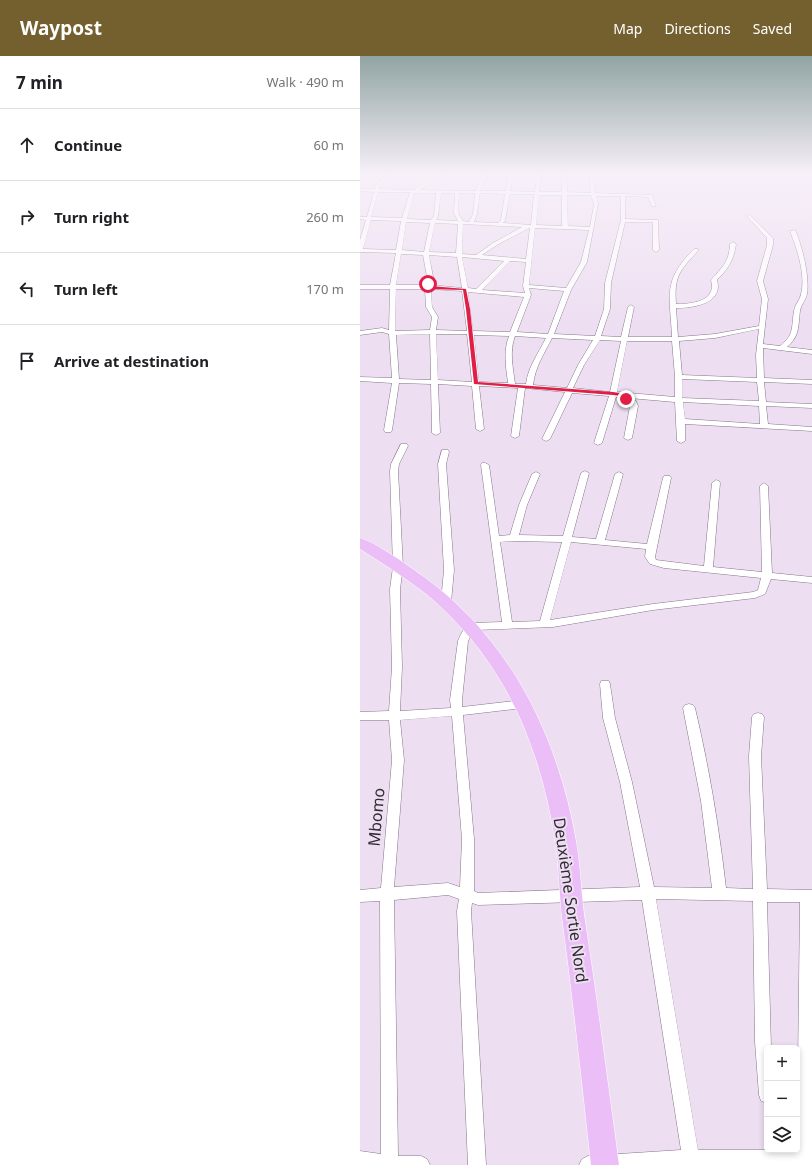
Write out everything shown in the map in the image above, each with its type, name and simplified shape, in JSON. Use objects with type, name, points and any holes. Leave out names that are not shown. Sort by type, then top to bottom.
[{"type":"main road","name":"Deuxième Sortie Nord","points":[[360,543],[398,567],[446,602],[472,627],[501,665],[523,704],[539,739],[554,790],[566,842],[570,897],[592,1050],[599,1165]]},
{"type":"street","points":[[365,227],[360,250],[478,256],[529,261]]},
{"type":"street","points":[[388,430],[396,380],[392,333],[393,286],[403,227]]},
{"type":"street","points":[[432,227],[426,254],[430,277],[428,287],[430,309],[435,316],[433,332],[436,433]]},
{"type":"street","points":[[461,227],[459,255],[470,331],[480,429]]},
{"type":"street","points":[[478,256],[495,244],[529,227]]},
{"type":"street","points":[[512,385],[508,358],[509,344],[528,295],[526,286],[529,261],[530,227]]},
{"type":"street","points":[[515,436],[526,386],[535,363],[550,336],[568,290],[584,262],[592,229],[543,227]]},
{"type":"street","points":[[546,438],[581,365],[597,339],[607,309],[608,283],[622,227]]},
{"type":"street","points":[[656,227],[656,250]]},
{"type":"street","points":[[760,227],[770,238],[770,244],[760,281],[765,299],[759,355],[761,403],[764,426]]},
{"type":"street","points":[[781,349],[789,343],[795,335],[797,306],[805,294],[803,267],[793,231]]},
{"type":"street","points":[[673,306],[697,305],[711,298],[716,288],[714,280],[725,269],[732,256],[733,244]]},
{"type":"street","points":[[681,441],[681,421],[678,393],[679,376],[672,286],[674,278],[683,263],[696,250]]},
{"type":"street","points":[[478,290],[509,259]]},
{"type":"street","points":[[526,286],[568,290]]},
{"type":"street","points":[[360,287],[428,287],[528,295]]},
{"type":"street","points":[[598,443],[613,393],[631,307]]},
{"type":"street","points":[[360,333],[382,330],[392,333],[470,331],[597,339],[625,339],[720,336],[762,327]]},
{"type":"street","points":[[761,346],[812,352]]},
{"type":"street","points":[[679,376],[812,382]]},
{"type":"street","points":[[360,379],[512,385],[679,400],[812,406]]},
{"type":"street","points":[[624,395],[626,399],[633,403],[634,406],[628,438]]},
{"type":"street","points":[[681,421],[812,429]]},
{"type":"street","name":"Mbomo","points":[[390,1164],[387,893],[398,760],[394,716],[397,667],[395,589],[398,567],[394,471],[395,464],[404,446]]},
{"type":"street","points":[[445,452],[442,464],[449,570],[446,602]]},
{"type":"street","points":[[485,465],[507,625]]},
{"type":"street","points":[[544,624],[566,538],[585,473]]},
{"type":"street","points":[[514,537],[523,505],[536,474]]},
{"type":"street","points":[[600,542],[619,474]]},
{"type":"street","points":[[667,478],[651,548],[650,557],[653,562],[658,564],[812,580]]},
{"type":"street","points":[[708,569],[716,483]]},
{"type":"street","points":[[477,1165],[464,911],[467,895],[468,839],[457,712],[458,672],[462,640],[472,627],[507,625],[533,626],[558,623],[594,615],[671,604],[754,595],[762,592],[766,575],[764,486]]},
{"type":"street","points":[[494,539],[514,537],[566,538],[651,548]]},
{"type":"street","points":[[605,684],[609,718],[626,782],[648,893],[691,1162]]},
{"type":"street","points":[[360,716],[394,716],[457,712],[523,704]]},
{"type":"street","points":[[689,708],[696,739],[714,845],[720,895]]},
{"type":"street","points":[[758,717],[755,756],[763,1042],[766,1081]]},
{"type":"street","points":[[360,896],[448,889],[478,899],[570,897],[648,893],[809,896],[809,1157],[599,1165]]},
{"type":"street","points":[[360,1160],[390,1164],[421,1165]]},
{"type":"route","points":[[428,284],[428,287],[464,289],[468,309],[475,383],[613,393],[624,395],[626,399]]}]
